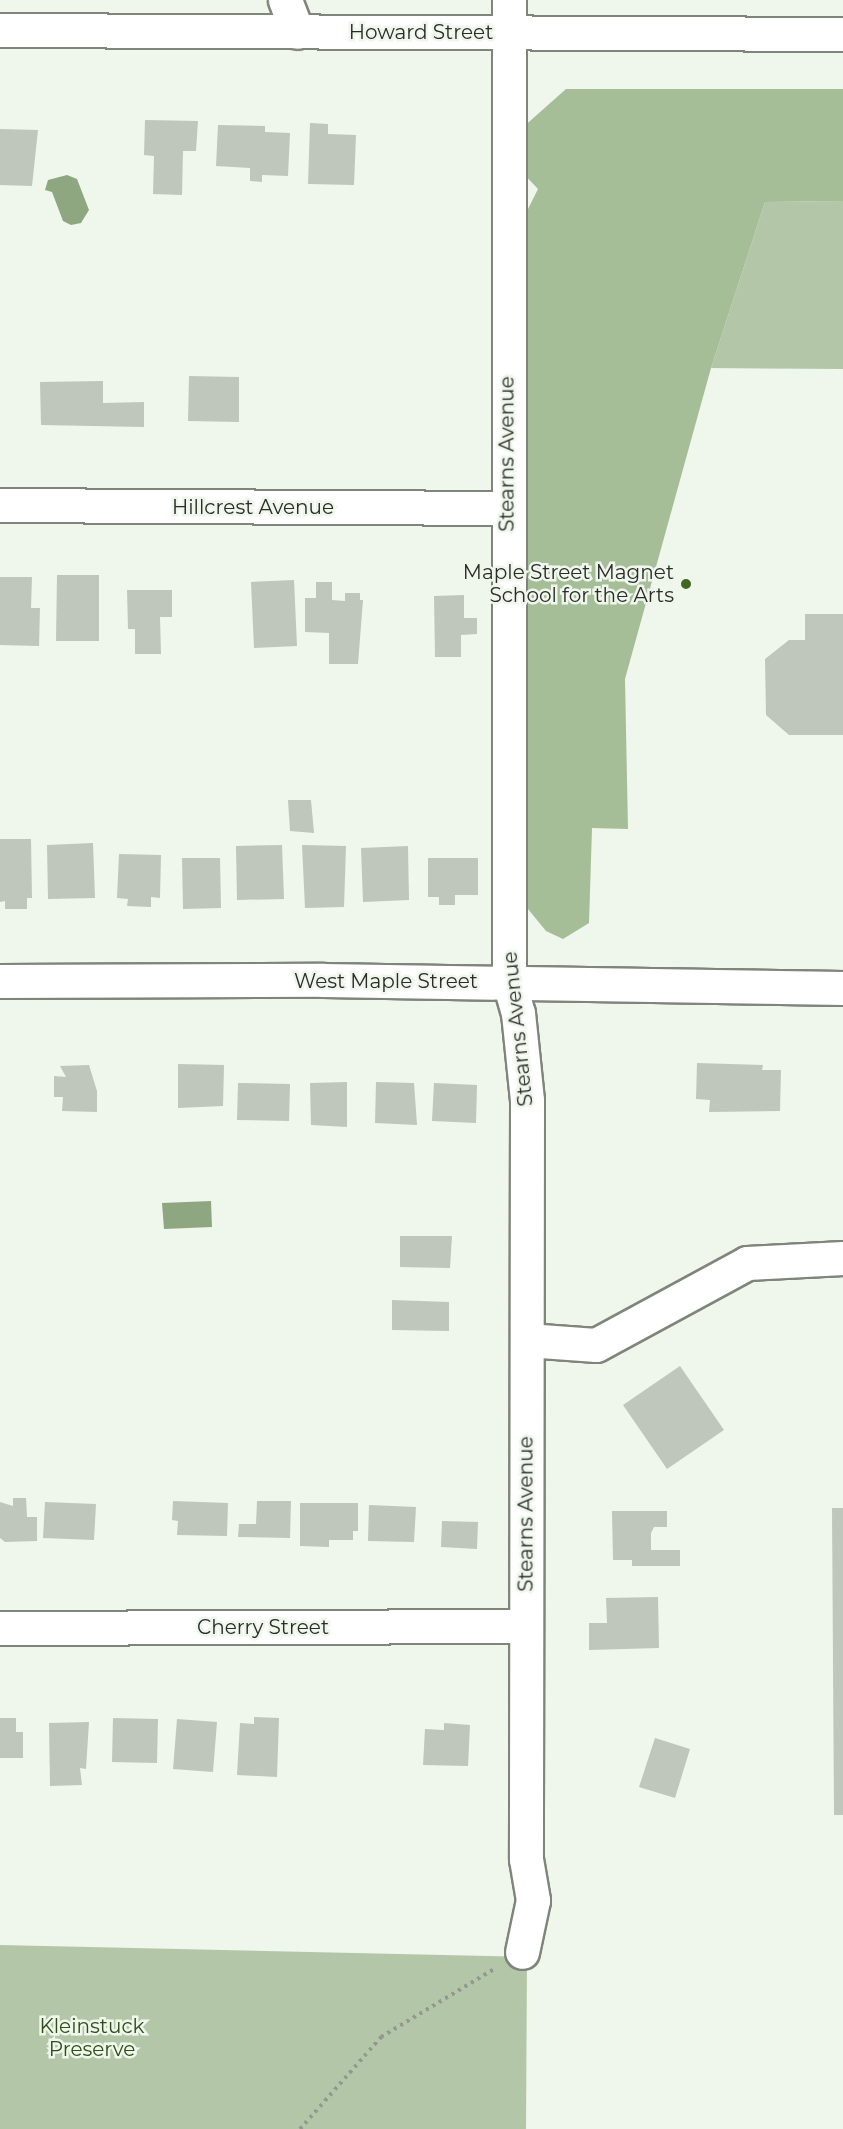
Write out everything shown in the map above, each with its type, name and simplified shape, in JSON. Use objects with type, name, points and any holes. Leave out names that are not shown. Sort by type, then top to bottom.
[{"type":"street","points":[[285,0],[297,32]]},
{"type":"street","name":"Stearns Avenue","points":[[509,0],[507,508],[509,982],[518,1013],[527,1100],[526,1859],[533,1900],[522,1952]]},
{"type":"street","name":"Howard Street","points":[[0,30],[843,34]]},
{"type":"street","name":"Hillcrest Avenue","points":[[0,505],[507,508]]},
{"type":"street","name":"West Maple Street","points":[[0,981],[509,982],[648,988],[843,988]]},
{"type":"street","points":[[527,1340],[596,1345],[747,1263],[843,1258]]},
{"type":"street","name":"Cherry Street","points":[[0,1628],[526,1626]]},
{"type":"path","points":[[300,2129],[381,2037],[522,1952]]},
{"type":"green space","points":[[843,201],[843,369],[711,368],[765,202]]},
{"type":"green space","name":"Kleinstuck Preserve","points":[[0,1945],[527,1957],[526,2129],[0,2129]]},
{"type":"shaded area","points":[[566,89],[843,89],[843,201],[765,202],[711,368],[625,679],[628,829],[592,828],[589,923],[563,939],[546,931],[528,909],[523,869],[528,209],[538,189],[518,168],[521,129]]},
{"type":"shaded area","points":[[67,175],[77,179],[89,210],[81,223],[71,225],[63,221],[52,192],[45,190],[48,180]]},
{"type":"shaded area","points":[[211,1201],[212,1227],[164,1229],[162,1203]]},
{"type":"building","points":[[145,120],[198,121],[196,151],[183,151],[182,195],[153,194],[154,156],[144,155]]},
{"type":"building","points":[[310,123],[328,124],[328,134],[356,135],[354,185],[308,184]]},
{"type":"building","points":[[218,125],[265,126],[265,132],[290,133],[288,176],[262,175],[262,182],[250,181],[250,168],[216,166]]},
{"type":"building","points":[[0,129],[38,130],[32,186],[0,185]]},
{"type":"building","points":[[189,376],[239,377],[239,422],[188,421]]},
{"type":"building","points":[[103,381],[103,403],[144,402],[144,427],[41,425],[40,382]]},
{"type":"building","points":[[57,575],[99,575],[99,641],[56,641]]},
{"type":"building","points":[[0,577],[32,577],[31,608],[40,608],[39,646],[0,645]]},
{"type":"building","points":[[294,580],[297,646],[254,648],[251,582]]},
{"type":"building","points":[[316,582],[332,582],[332,600],[345,601],[345,593],[360,593],[360,600],[363,600],[358,664],[329,664],[329,633],[305,632],[305,598],[316,598]]},
{"type":"building","points":[[127,590],[172,590],[172,617],[160,617],[161,654],[135,654],[135,629],[128,629]]},
{"type":"building","points":[[464,595],[464,618],[477,618],[477,634],[461,635],[461,657],[435,657],[434,596]]},
{"type":"building","points":[[805,614],[843,614],[843,735],[789,735],[766,715],[765,659],[789,640],[805,640]]},
{"type":"building","points":[[288,800],[311,800],[314,833],[290,831]]},
{"type":"building","points":[[0,839],[31,839],[32,898],[27,898],[27,909],[5,909],[5,901],[0,902]]},
{"type":"building","points":[[93,843],[95,898],[48,899],[47,845]]},
{"type":"building","points":[[282,845],[284,899],[237,900],[236,846]]},
{"type":"building","points":[[302,845],[346,846],[344,907],[305,908]]},
{"type":"building","points":[[408,846],[409,900],[363,902],[361,848]]},
{"type":"building","points":[[119,854],[161,855],[160,898],[151,897],[151,907],[127,906],[128,899],[117,898]]},
{"type":"building","points":[[182,858],[220,858],[221,908],[183,909]]},
{"type":"building","points":[[428,858],[478,858],[478,895],[455,895],[455,905],[439,905],[439,897],[428,897]]},
{"type":"building","points":[[697,1063],[763,1065],[762,1070],[781,1070],[780,1111],[709,1112],[710,1100],[696,1099]]},
{"type":"building","points":[[178,1064],[224,1065],[223,1106],[178,1108]]},
{"type":"building","points":[[89,1065],[97,1091],[97,1112],[62,1111],[63,1097],[54,1097],[54,1076],[66,1077],[60,1066]]},
{"type":"building","points":[[347,1082],[347,1127],[311,1125],[310,1083]]},
{"type":"building","points":[[376,1082],[414,1083],[417,1125],[375,1123]]},
{"type":"building","points":[[238,1083],[290,1084],[289,1121],[237,1120]]},
{"type":"building","points":[[434,1083],[477,1085],[476,1123],[432,1121]]},
{"type":"building","points":[[400,1236],[452,1236],[450,1268],[400,1267]]},
{"type":"building","points":[[392,1300],[449,1302],[449,1331],[392,1330]]},
{"type":"building","points":[[680,1366],[724,1430],[667,1469],[623,1405]]},
{"type":"building","points":[[13,1498],[26,1498],[27,1517],[37,1517],[37,1541],[5,1542],[0,1538],[0,1502],[13,1506]]},
{"type":"building","points":[[173,1501],[228,1503],[227,1536],[177,1535],[178,1521],[172,1520]]},
{"type":"building","points":[[257,1501],[291,1501],[290,1538],[238,1537],[239,1524],[256,1524]]},
{"type":"building","points":[[45,1502],[96,1504],[94,1540],[43,1538]]},
{"type":"building","points":[[300,1503],[358,1503],[358,1531],[353,1531],[353,1540],[329,1540],[329,1547],[300,1546]]},
{"type":"building","points":[[369,1505],[416,1507],[414,1542],[368,1541]]},
{"type":"building","points":[[832,1508],[843,1508],[843,1815],[834,1815]]},
{"type":"building","points":[[612,1511],[667,1511],[667,1527],[654,1527],[651,1533],[651,1550],[680,1550],[680,1566],[632,1566],[632,1560],[613,1560]]},
{"type":"building","points":[[442,1521],[478,1522],[477,1549],[441,1547]]},
{"type":"building","points":[[658,1597],[659,1648],[589,1650],[589,1623],[607,1623],[606,1598]]},
{"type":"building","points":[[254,1717],[279,1718],[277,1777],[237,1775],[240,1723],[254,1724]]},
{"type":"building","points":[[0,1718],[16,1718],[16,1732],[23,1732],[23,1758],[0,1758]]},
{"type":"building","points":[[113,1718],[158,1719],[157,1763],[112,1762]]},
{"type":"building","points":[[177,1719],[217,1722],[213,1772],[173,1769]]},
{"type":"building","points":[[89,1722],[86,1769],[80,1768],[82,1785],[50,1786],[49,1723]]},
{"type":"building","points":[[444,1723],[470,1725],[468,1766],[423,1765],[425,1729],[444,1730]]},
{"type":"building","points":[[655,1738],[690,1749],[675,1798],[639,1787]]},
{"type":"place","name":"Maple Street Magnet School for the Arts","points":[[686,584]]}]
